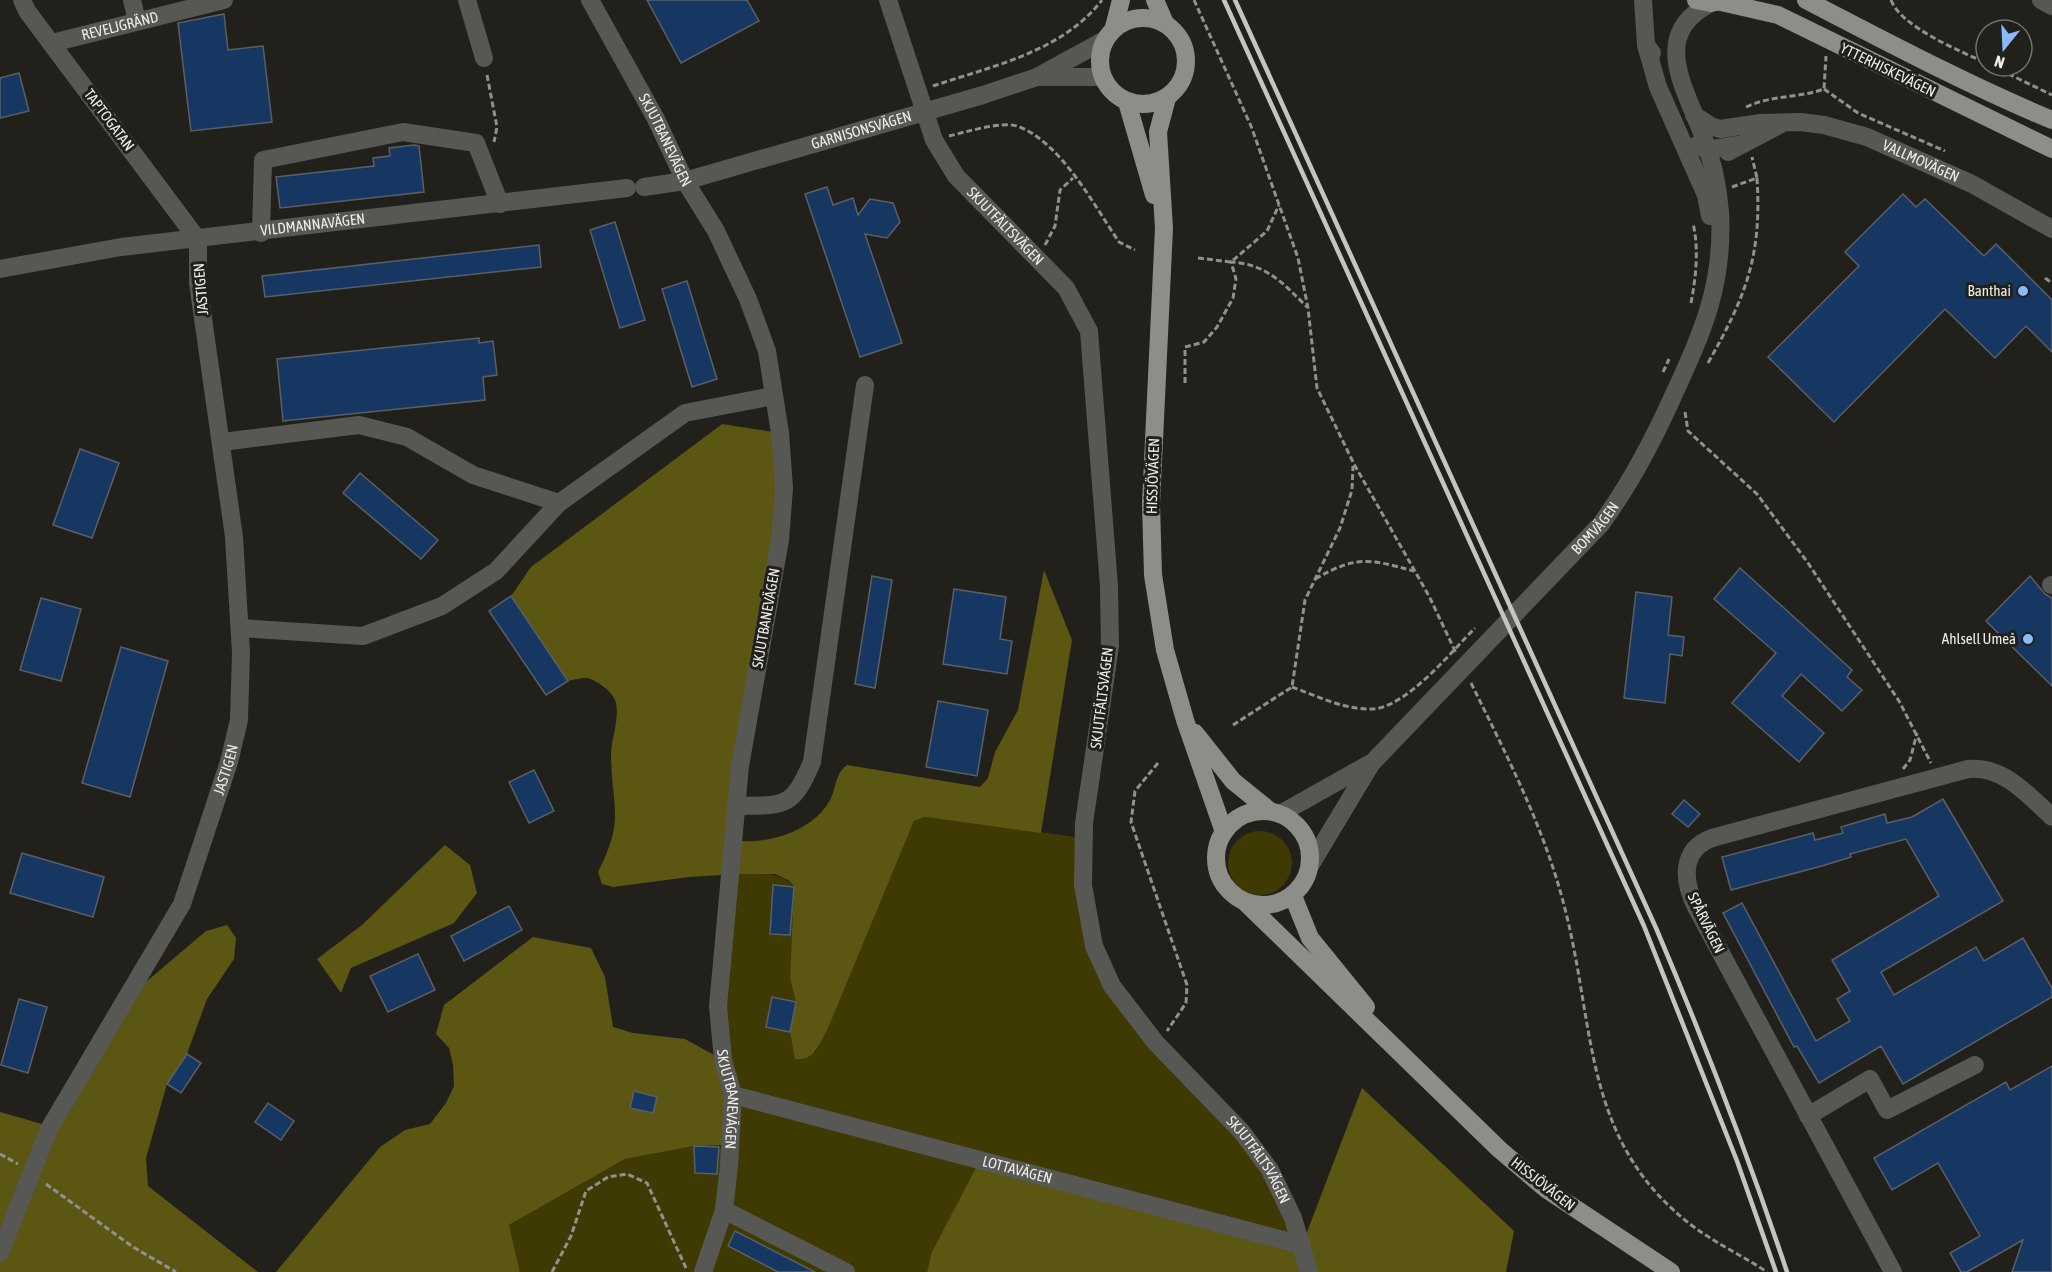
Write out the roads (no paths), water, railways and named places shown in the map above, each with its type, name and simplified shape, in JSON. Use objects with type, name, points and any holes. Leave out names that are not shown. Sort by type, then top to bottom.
[{"type":"main road","points":[[1109,34],[1134,19],[1165,23],[1174,29],[1185,46],[1185,74],[1167,98],[1147,105],[1127,102],[1114,94],[1102,77],[1099,64],[1109,34],[1121,0]]},
{"type":"main road","points":[[1155,0],[1165,23]]},
{"type":"main road","name":"YTTERHISKEVÄGEN","points":[[1806,0],[1925,62],[2052,120]]},
{"type":"main road","name":"YTTERHISKEVÄGEN","points":[[1713,1],[1778,15],[2052,149]]},
{"type":"main road","name":"HISSJÖVÄGEN","points":[[1167,98],[1158,132],[1164,228],[1151,504],[1153,576],[1165,650],[1185,720],[1224,831]]},
{"type":"main road","name":"HISSJÖVÄGEN","points":[[1127,102],[1164,228]]},
{"type":"main road","name":"HISSJÖVÄGEN","points":[[1185,720],[1233,781],[1275,812]]},
{"type":"main road","points":[[1256,811],[1275,812],[1292,820],[1302,831],[1310,849],[1311,864],[1305,882],[1293,896],[1280,903],[1265,906],[1245,902],[1229,892],[1219,874],[1216,859],[1218,844],[1224,831],[1235,820],[1256,811]]},
{"type":"main road","name":"HISSJÖVÄGEN","points":[[1293,896],[1310,939],[1426,1080]]},
{"type":"main road","name":"HISSJÖVÄGEN","points":[[1245,902],[1500,1150],[1546,1189],[1671,1272]]},
{"type":"street","name":"TAPTOGATAN","points":[[22,0],[198,240]]},
{"type":"street","points":[[132,0],[137,21]]},
{"type":"street","name":"REVELJGRÄND","points":[[52,43],[224,0]]},
{"type":"street","points":[[467,0],[484,58]]},
{"type":"street","name":"SKJUTBANEVÄGEN","points":[[590,0],[657,119],[685,181],[716,231],[748,299],[767,351],[780,433],[784,488],[780,540],[740,766],[718,1006],[723,1060],[734,1095],[724,1210],[703,1272]]},
{"type":"street","name":"SKJUTFÄLTSVÄGEN","points":[[888,0],[934,140],[956,176],[1066,288],[1089,332],[1109,586],[1110,646],[1084,824],[1083,885],[1094,946],[1112,986],[1155,1043],[1242,1132],[1269,1170],[1293,1218],[1309,1272]]},
{"type":"street","name":"BOMVÄGEN","points":[[1643,0],[1646,45],[1658,87],[1712,186]]},
{"type":"street","points":[[2041,0],[2052,6]]},
{"type":"street","name":"BOMVÄGEN","points":[[1311,864],[1371,764],[1567,562],[1628,488],[1652,443],[1700,340],[1711,309],[1717,279],[1718,234],[1705,147],[1676,69],[1675,53],[1682,29],[1689,19],[1696,11],[1713,1]]},
{"type":"street","name":"GARNISONSVÄGEN","points":[[685,181],[926,111],[1037,76],[1109,34]]},
{"type":"street","name":"BOMVÄGEN","points":[[1646,45],[1658,60],[1693,140],[1705,147]]},
{"type":"street","name":"GARNISONSVÄGEN","points":[[1037,76],[1102,77]]},
{"type":"street","name":"VALLMOVÄGEN","points":[[1694,115],[1711,126],[1740,135],[1782,124],[1801,122],[1824,125],[1867,137],[1972,184],[2052,229]]},
{"type":"street","points":[[261,232],[263,160],[403,132],[476,143],[500,204]]},
{"type":"street","points":[[1705,147],[1740,135]]},
{"type":"street","points":[[1712,186],[1726,154],[1740,135]]},
{"type":"street","name":"VILDMANNAVÄGEN","points":[[0,269],[121,247],[198,240],[685,181]]},
{"type":"street","name":"JASTIGEN","points":[[0,1253],[49,1130],[182,904],[229,762],[239,720],[240,628],[234,537],[198,284],[198,240]]},
{"type":"street","points":[[736,806],[776,806],[799,792],[812,762],[866,384]]},
{"type":"street","points":[[240,628],[363,636],[442,606],[496,571],[559,503],[685,414],[773,396]]},
{"type":"street","points":[[222,442],[360,425],[407,437],[473,475],[559,503]]},
{"type":"street","name":"BOMVÄGEN","points":[[1275,812],[1371,764]]},
{"type":"street","name":"SPÅRVÄGEN","points":[[1893,1272],[1689,894],[1687,867],[1699,843],[1712,838],[1937,776],[1982,768],[1997,772],[2052,817]]},
{"type":"street","points":[[1808,1116],[1870,1079],[1887,1110],[1975,1065]]},
{"type":"street","name":"LOTTAVÄGEN","points":[[734,1095],[1302,1245]]},
{"type":"street","points":[[724,1210],[846,1272]]},
{"type":"railway","points":[[1224,0],[1644,926],[1737,1161],[1776,1272]]},
{"type":"railway","points":[[1235,0],[1656,928],[1725,1098],[1787,1272]]},
{"type":"place","name":"Banthai","points":[[2023,291]]},
{"type":"place","name":"Ahlsell Umeå","points":[[2028,639]]}]
